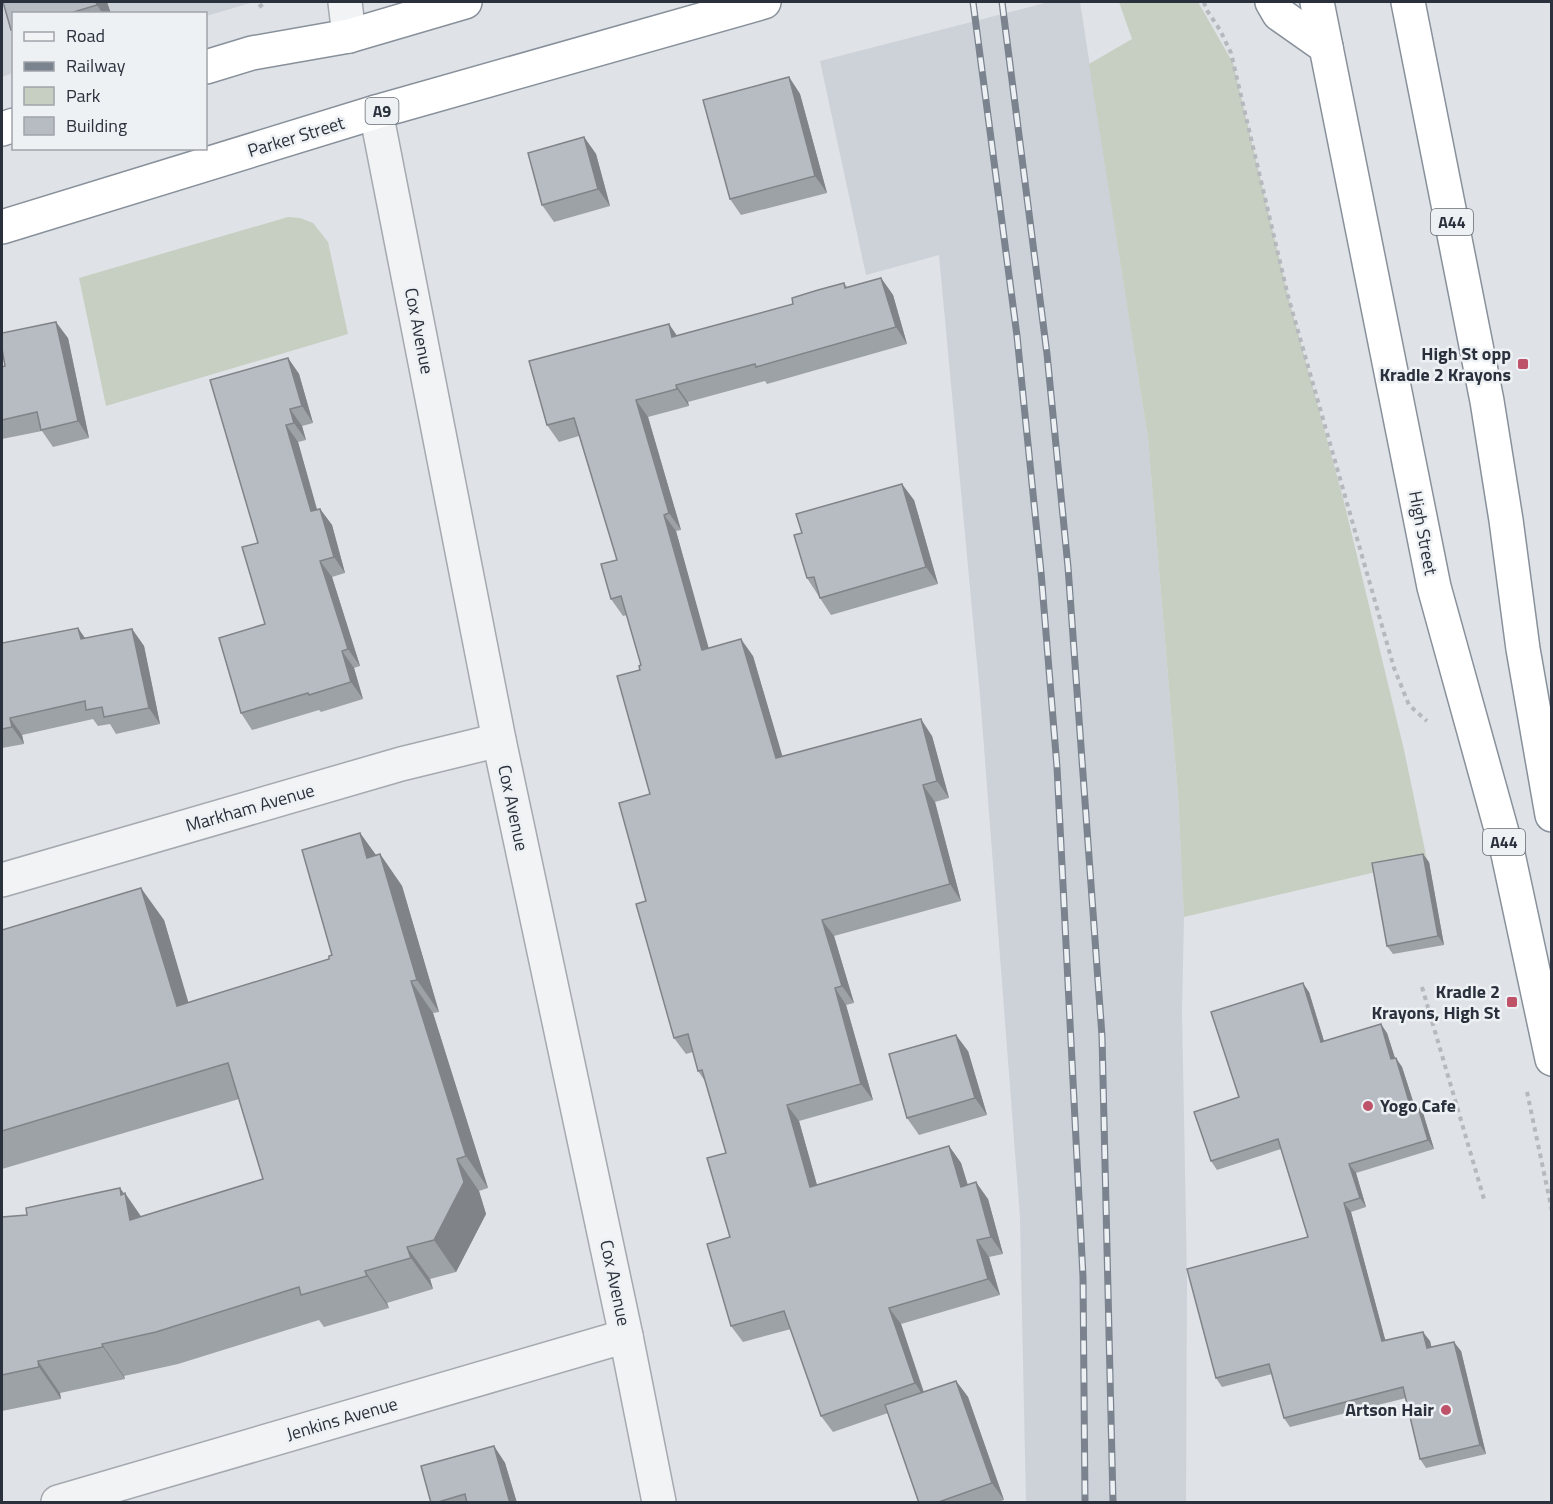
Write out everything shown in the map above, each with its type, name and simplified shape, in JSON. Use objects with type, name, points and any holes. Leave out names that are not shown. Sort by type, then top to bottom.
[{"type":"highway","points":[[207,67],[252,53],[349,36],[465,2]]},
{"type":"highway","name":"Parker Street","points":[[2,227],[376,112],[764,2]]},
{"type":"highway","points":[[1272,2],[1279,14],[1326,47]]},
{"type":"highway","name":"High Street","points":[[1317,2],[1434,587],[1508,854],[1551,1059]]},
{"type":"highway","name":"A44","points":[[1408,2],[1487,401],[1523,649],[1551,815]]},
{"type":"highway","points":[[1416,43],[1421,2]]},
{"type":"street","points":[[345,2],[349,36]]},
{"type":"street","name":"Cox Avenue","points":[[376,112],[499,740],[626,1336],[659,1503]]},
{"type":"street","name":"Markham Avenue","points":[[2,880],[401,764],[499,740]]},
{"type":"street","name":"Jenkins Avenue","points":[[58,1503],[626,1336]]},
{"type":"path","points":[[259,7],[266,2]]},
{"type":"path","points":[[1204,2],[1231,53],[1288,296],[1394,668],[1409,705],[1434,728]]},
{"type":"path","points":[[1422,987],[1484,1199]]},
{"type":"path","points":[[1527,1089],[1551,1211]]},
{"type":"shaded area","points":[[2,2],[254,2],[207,16],[207,12],[12,12],[12,73],[2,77]]},
{"type":"shaded area","points":[[1049,2],[1080,2],[1148,438],[1178,795],[1184,917],[1182,1010],[1187,1279],[1186,1502],[1026,1502],[1020,1217],[980,695],[939,255],[866,275],[820,61]]},
{"type":"green space","points":[[1119,2],[1198,2],[1233,63],[1289,300],[1343,498],[1404,750],[1427,860],[1184,917],[1178,795],[1148,438],[1089,64],[1132,39]]},
{"type":"green space","points":[[288,217],[300,218],[313,223],[328,242],[348,334],[106,406],[79,278]]},
{"type":"building","points":[[3,2],[96,2],[97,5],[74,12],[12,12],[11,30]]},
{"type":"building","points":[[789,77],[815,176],[730,199],[703,100]]},
{"type":"building","points":[[584,137],[598,189],[542,205],[528,153]]},
{"type":"building","points":[[881,278],[896,327],[756,367],[755,364],[676,385],[677,389],[636,400],[669,513],[664,515],[702,650],[741,639],[776,758],[921,719],[937,781],[923,785],[950,884],[822,920],[842,986],[835,988],[861,1084],[787,1105],[810,1187],[949,1146],[961,1187],[976,1182],[991,1237],[977,1240],[988,1279],[889,1308],[915,1383],[821,1416],[784,1311],[731,1326],[707,1244],[730,1237],[707,1158],[726,1153],[702,1070],[698,1071],[688,1034],[674,1038],[636,904],[646,901],[619,803],[650,794],[617,676],[640,670],[641,665],[621,596],[611,599],[601,564],[617,560],[574,418],[547,425],[529,361],[669,324],[672,337],[793,304],[792,298],[818,290],[844,283],[845,288]]},
{"type":"building","points":[[56,322],[78,421],[41,430],[37,412],[2,420],[2,367],[5,366],[2,333]]},
{"type":"building","points":[[288,358],[302,406],[290,409],[294,423],[286,425],[311,511],[320,509],[334,557],[320,561],[348,649],[342,651],[351,682],[241,713],[219,638],[265,624],[242,547],[258,543],[210,380]]},
{"type":"building","points":[[902,484],[926,567],[820,598],[814,577],[807,578],[794,535],[802,533],[796,514]]},
{"type":"building","points":[[78,628],[81,639],[132,629],[149,708],[104,717],[102,707],[86,710],[85,701],[10,718],[12,727],[2,729],[2,643]]},
{"type":"building","points":[[360,833],[367,858],[380,854],[417,980],[411,981],[466,1156],[457,1159],[464,1182],[434,1240],[407,1247],[411,1258],[365,1271],[367,1276],[301,1295],[299,1287],[156,1332],[102,1344],[103,1347],[38,1361],[39,1367],[2,1375],[2,1217],[27,1215],[26,1208],[120,1188],[121,1195],[125,1193],[130,1220],[263,1179],[228,1063],[2,1131],[2,930],[141,888],[177,1006],[329,959],[332,955],[302,850]]},
{"type":"building","points":[[1423,854],[1438,936],[1387,946],[1372,863]]},
{"type":"building","points":[[1303,983],[1321,1042],[1381,1024],[1391,1059],[1396,1058],[1410,1105],[1417,1104],[1428,1140],[1349,1164],[1360,1198],[1344,1203],[1382,1341],[1423,1332],[1427,1348],[1454,1342],[1480,1445],[1420,1459],[1403,1387],[1284,1418],[1269,1364],[1216,1378],[1187,1269],[1308,1237],[1278,1139],[1211,1161],[1194,1112],[1239,1097],[1211,1012]]},
{"type":"building","points":[[956,1035],[975,1098],[907,1118],[889,1054]]},
{"type":"building","points":[[956,1381],[992,1483],[936,1503],[919,1503],[885,1405]]},
{"type":"building","points":[[494,1446],[510,1503],[467,1503],[465,1494],[431,1503],[421,1466]]},
{"type":"railway","points":[[973,2],[1017,336],[1041,572],[1057,767],[1083,1277],[1085,1502]]},
{"type":"railway","points":[[1002,2],[1047,354],[1068,567],[1102,1036],[1113,1502]]},
{"type":"place","name":"High St opp Kradle 2 Krayons","points":[[1523,364]]},
{"type":"place","name":"Kradle 2 Krayons, High St","points":[[1512,1002]]},
{"type":"place","name":"Yogo Cafe","points":[[1368,1106]]},
{"type":"place","name":"Artson Hair","points":[[1446,1410]]}]
